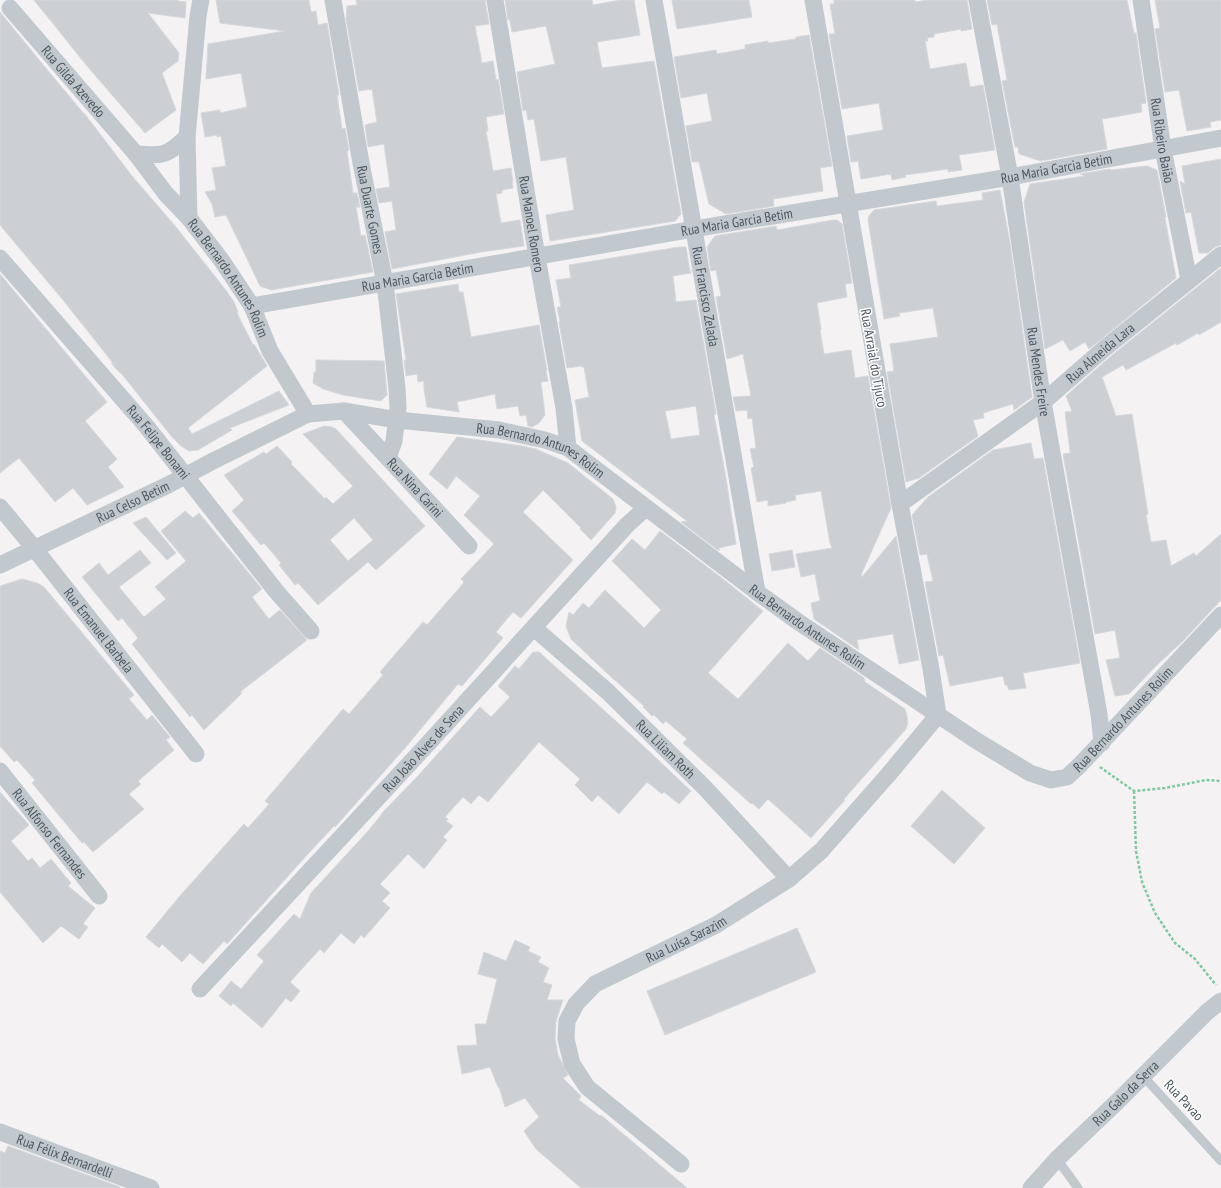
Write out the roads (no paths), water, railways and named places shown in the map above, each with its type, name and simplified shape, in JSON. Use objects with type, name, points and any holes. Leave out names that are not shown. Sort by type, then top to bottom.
[{"type":"street","name":"Rua Bernardo Antunes Rolim","points":[[201,0],[198,16],[187,137],[189,218],[222,261],[252,306],[270,351],[308,414],[344,411],[397,420],[499,430],[545,440],[568,448],[797,621],[938,715],[1030,773],[1050,780],[1067,777],[1087,759],[1221,615]]},
{"type":"street","name":"Rua Duarte Gomes","points":[[333,0],[361,163],[385,283],[397,388],[397,420]]},
{"type":"street","name":"Rua Manoel Romero","points":[[495,0],[537,257],[564,408],[568,448]]},
{"type":"street","name":"Rua Francisco Zelada","points":[[654,0],[757,592]]},
{"type":"street","name":"Rua Arraial do Tijuco","points":[[813,0],[847,204],[938,715]]},
{"type":"street","name":"Rua Mendes Freire","points":[[977,0],[1010,177],[1042,402],[1099,714],[1102,743]]},
{"type":"street","name":"Rua Ribeiro Baião","points":[[1141,0],[1163,149],[1189,280]]},
{"type":"street","name":"Rua Gilda Azevedo","points":[[10,8],[136,154],[166,194],[189,218]]},
{"type":"street","points":[[136,154],[158,156],[168,152],[187,137]]},
{"type":"street","name":"Rua Maria Garcia Betim","points":[[252,306],[537,257],[694,228],[1010,177],[1221,138]]},
{"type":"street","name":"Rua Almeida Lara","points":[[900,504],[1042,402],[1221,255]]},
{"type":"street","name":"Rua Felipe Bonami","points":[[0,258],[147,427],[184,476],[276,591],[311,631]]},
{"type":"street","points":[[344,411],[388,458]]},
{"type":"street","name":"Rua Celso Betim","points":[[0,565],[168,485],[308,414]]},
{"type":"street","name":"Rua Nina Carini","points":[[397,420],[394,442],[388,458],[469,546]]},
{"type":"street","name":"Rua Emanuel Barbela","points":[[0,507],[196,754]]},
{"type":"street","name":"Rua João Alves de Sena","points":[[200,989],[424,748],[627,525],[646,508]]},
{"type":"street","name":"Rua Liliam Roth","points":[[534,628],[608,692],[706,789],[789,879]]},
{"type":"street","name":"Rua Luísa Sarazim","points":[[681,1164],[587,1087],[572,1064],[566,1039],[567,1021],[576,1004],[595,984],[716,926],[789,879],[821,851],[888,775],[938,715]]},
{"type":"street","name":"Rua Alfonso Fernandes","points":[[0,771],[99,896]]},
{"type":"street","name":"Rua Galo da Serra","points":[[1031,1188],[1056,1159],[1143,1076],[1207,1012],[1221,1001]]},
{"type":"street","name":"Rua Félix Bernardelli","points":[[0,1132],[151,1188]]},
{"type":"lane","name":"Rua Pavao","points":[[1143,1076],[1221,1161]]},
{"type":"lane","points":[[1056,1159],[1078,1188]]}]
